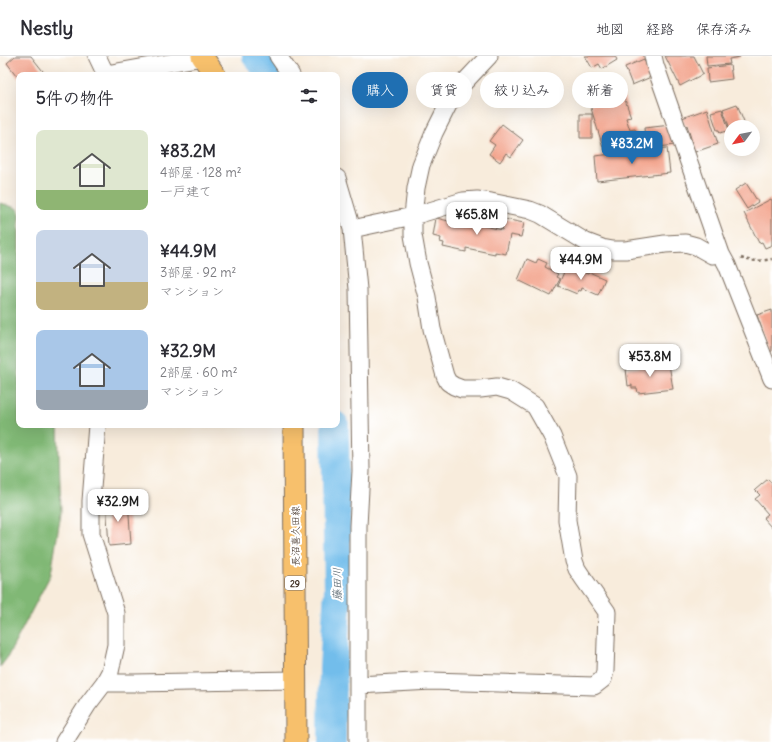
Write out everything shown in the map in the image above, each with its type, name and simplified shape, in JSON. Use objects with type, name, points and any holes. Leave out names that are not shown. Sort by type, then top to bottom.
[{"type":"main road","points":[[203,57],[213,72]]},
{"type":"main road","name":"長沼喜久田線","points":[[294,428],[296,742]]},
{"type":"street","points":[[97,56],[105,72]]},
{"type":"street","points":[[278,56],[288,72]]},
{"type":"street","points":[[358,685],[431,681],[594,686],[603,679],[605,671],[607,612],[583,578],[574,561],[567,520],[568,476],[552,436],[535,406],[511,391],[497,387],[462,389],[448,382],[432,329],[427,297],[418,263],[413,234],[413,216],[416,188],[421,165],[434,133],[456,91],[489,56]]},
{"type":"street","points":[[653,56],[721,254],[727,265],[772,379]]},
{"type":"street","points":[[122,72],[203,57]]},
{"type":"street","points":[[340,188],[352,229],[358,289],[361,471],[358,526],[358,742]]},
{"type":"street","points":[[352,229],[413,216],[463,201],[477,200],[530,210],[540,214],[586,242],[602,248],[626,250],[665,244],[684,243],[696,246],[712,255],[721,254]]},
{"type":"street","points":[[64,742],[110,672],[116,645],[116,613],[91,534],[91,501],[97,428]]},
{"type":"street","points":[[104,683],[296,680]]},
{"type":"path","points":[[721,254],[728,252],[745,259],[753,260],[772,259]]},
{"type":"green space","points":[[0,203],[16,208],[16,428],[58,428],[61,513],[51,574],[7,658],[0,667]]},
{"type":"building","points":[[15,56],[31,56],[44,72],[16,72],[16,75],[7,63]]},
{"type":"building","points":[[585,56],[615,56],[617,60],[602,69],[599,64],[592,68]]},
{"type":"building","points":[[665,56],[694,56],[703,74],[680,86]]},
{"type":"building","points":[[706,56],[740,57],[729,59],[730,64],[707,66]]},
{"type":"building","points":[[644,59],[651,77],[632,85],[625,67]]},
{"type":"building","points":[[730,65],[732,79],[708,82],[707,68]]},
{"type":"building","points":[[737,104],[743,120],[727,120],[723,109]]},
{"type":"building","points":[[591,108],[628,108],[631,117],[626,118],[630,130],[635,129],[640,144],[616,152],[613,144],[603,147]]},
{"type":"building","points":[[707,109],[718,144],[695,152],[687,125],[685,126],[682,118]]},
{"type":"building","points":[[722,109],[726,120],[724,120],[724,132],[720,133],[719,130],[717,130],[711,112]]},
{"type":"building","points":[[580,114],[592,114],[592,138],[580,138]]},
{"type":"building","points":[[502,124],[523,140],[511,157],[506,153],[500,162],[489,154],[495,145],[489,141]]},
{"type":"building","points":[[671,125],[675,145],[642,149],[641,143],[649,142],[649,139],[645,139],[644,128]]},
{"type":"building","points":[[667,148],[670,173],[597,181],[595,156]]},
{"type":"building","points":[[746,183],[758,202],[747,209],[735,190]]},
{"type":"building","points":[[771,199],[772,245],[765,248],[762,242],[759,243],[744,213]]},
{"type":"building","points":[[436,218],[470,226],[471,223],[502,230],[504,219],[524,223],[521,237],[510,235],[506,254],[495,252],[495,254],[466,248],[466,252],[443,247],[444,243],[440,242],[441,238],[433,236]]},
{"type":"building","points":[[527,259],[536,263],[538,259],[547,263],[545,267],[558,274],[556,277],[560,279],[551,296],[518,280]]},
{"type":"building","points":[[567,265],[605,279],[598,295],[582,288],[581,291],[578,290],[577,294],[558,286]]},
{"type":"building","points":[[772,310],[772,351],[770,352],[757,315]]},
{"type":"building","points":[[669,364],[673,389],[638,393],[637,388],[632,388],[632,385],[628,386],[626,369]]},
{"type":"building","points":[[768,479],[772,484],[772,528],[763,518],[768,514],[755,499],[760,495],[755,490]]},
{"type":"building","points":[[128,500],[131,544],[109,546],[106,501]]},
{"type":"waterway","name":"藤田川","points":[[256,56],[266,72]]},
{"type":"waterway","name":"藤田川","points":[[332,742],[333,667],[338,590],[335,428]]}]
